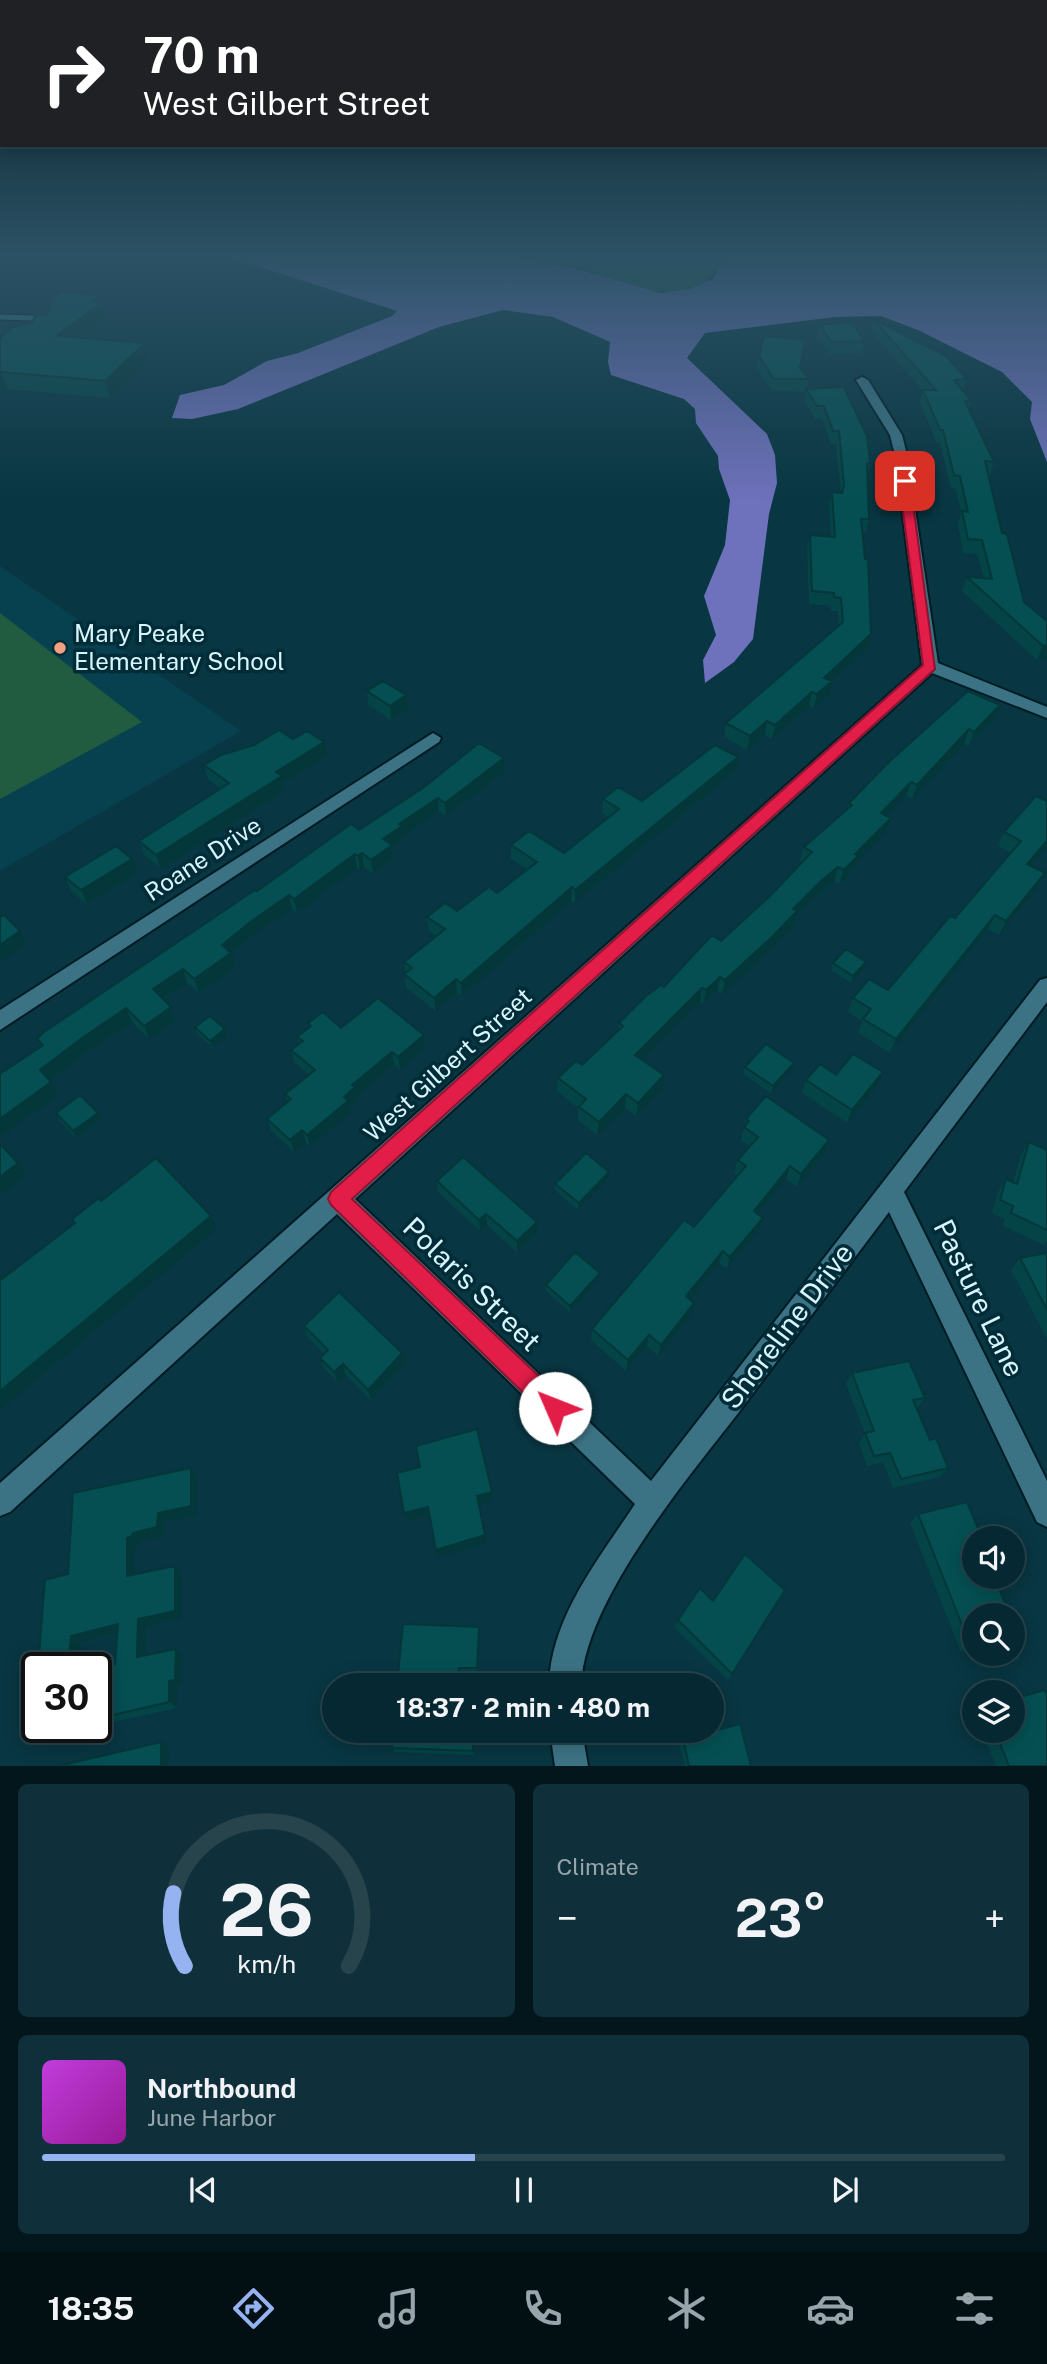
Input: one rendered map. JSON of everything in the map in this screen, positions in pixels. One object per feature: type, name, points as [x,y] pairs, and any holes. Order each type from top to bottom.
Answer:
[{"type":"street","points":[[862,380],[896,435],[901,455],[930,666],[1047,713]]},
{"type":"street","name":"West Gilbert Street","points":[[0,1502],[930,666]]},
{"type":"street","name":"Roane Drive","points":[[0,1021],[433,738]]},
{"type":"street","name":"Shoreline Drive","points":[[566,1673],[566,1662],[585,1609],[653,1502],[890,1188],[1047,986]]},
{"type":"street","name":"Pasture Lane","points":[[890,1188],[1047,1512]]},
{"type":"street","name":"Polaris Street","points":[[338,1199],[653,1502]]},
{"type":"street","points":[[568,1743],[572,1766]]},
{"type":"shaded area","name":"Mary Peake Elementary School","points":[[0,566],[241,731],[0,871]]},
{"type":"green space","points":[[0,613],[142,722],[0,799]]},
{"type":"water","points":[[340,336],[416,336],[238,409],[192,419],[172,418],[180,395],[224,385],[267,361],[298,353]]},
{"type":"water","points":[[597,336],[703,336],[687,358],[767,434],[775,455],[777,483],[769,514],[753,639],[734,662],[705,683],[703,660],[716,635],[704,596],[725,545],[730,500],[719,469],[718,456],[696,423],[695,409],[684,399],[611,375],[608,362],[610,342]]},
{"type":"water","points":[[931,336],[1047,336],[1047,462],[1030,419],[1032,402],[1002,372]]},
{"type":"building","points":[[62,336],[145,343],[105,381],[0,373],[0,338]]},
{"type":"building","points":[[764,336],[805,340],[800,368],[809,379],[774,379],[759,356]]},
{"type":"building","points":[[828,336],[862,336],[865,341],[831,342]]},
{"type":"building","points":[[888,336],[907,336],[946,356],[967,379],[954,380],[971,400],[965,401],[994,462],[985,461],[1002,533],[1007,534],[1024,602],[1047,621],[1047,645],[1043,646],[967,577],[992,579],[982,540],[968,539],[962,511],[968,512],[960,476],[954,475],[943,430],[940,430],[923,390],[936,390]]},
{"type":"building","points":[[844,387],[867,436],[870,463],[867,463],[869,519],[861,519],[865,559],[868,559],[871,634],[824,678],[832,681],[817,694],[812,692],[775,725],[767,721],[750,736],[726,723],[843,622],[841,598],[834,597],[834,593],[812,591],[810,535],[835,537],[832,492],[842,493],[844,485],[839,431],[833,431],[824,406],[817,406],[806,389]]},
{"type":"building","points":[[383,681],[406,695],[390,706],[367,691]]},
{"type":"building","points":[[968,691],[1000,705],[974,732],[969,729],[917,785],[911,782],[881,813],[891,818],[855,854],[858,856],[844,870],[838,867],[821,881],[793,909],[797,911],[771,938],[725,980],[720,977],[706,990],[702,988],[635,1055],[664,1075],[638,1103],[626,1094],[599,1122],[579,1107],[586,1099],[558,1078],[576,1061],[582,1065],[623,1026],[619,1023],[646,996],[661,985],[664,987],[712,935],[721,941],[771,895],[812,852],[804,847],[852,805],[849,803],[890,761]]},
{"type":"building","points":[[279,730],[293,739],[307,731],[324,742],[276,772],[282,776],[156,855],[139,841],[229,783],[204,765],[221,755],[254,745]]},
{"type":"building","points":[[479,743],[504,758],[445,803],[438,798],[399,824],[402,826],[383,839],[392,845],[371,860],[362,853],[358,856],[355,854],[294,899],[289,895],[249,923],[222,945],[231,953],[194,979],[183,969],[153,989],[171,1007],[144,1026],[126,1008],[82,1038],[40,1070],[51,1082],[0,1119],[0,1074],[43,1045],[37,1039],[44,1032],[257,891],[351,824],[359,830],[423,788]]},
{"type":"building","points":[[715,745],[738,757],[575,890],[572,887],[461,983],[456,979],[434,998],[404,974],[412,968],[404,962],[445,929],[427,917],[445,903],[457,911],[489,887],[497,893],[537,862],[511,845],[529,831],[564,853],[619,809],[603,799],[618,787],[642,801]]},
{"type":"building","points":[[1036,796],[1047,801],[1047,841],[1027,864],[1045,873],[1006,921],[995,915],[896,1039],[863,1019],[871,1009],[853,998],[869,979],[888,990],[950,916],[955,918],[1021,841],[1004,832]]},
{"type":"building","points":[[116,846],[132,859],[81,890],[65,877]]},
{"type":"building","points":[[4,915],[20,931],[0,945],[0,917]]},
{"type":"building","points":[[846,949],[866,962],[853,976],[833,963]]},
{"type":"building","points":[[378,998],[424,1035],[398,1057],[392,1052],[352,1085],[355,1087],[344,1097],[348,1101],[307,1135],[302,1130],[290,1140],[267,1119],[291,1099],[285,1094],[315,1070],[291,1050],[303,1041],[297,1037],[311,1026],[308,1023],[323,1012],[341,1028]]},
{"type":"building","points":[[210,1016],[225,1029],[210,1041],[195,1027]]},
{"type":"building","points":[[766,1044],[794,1063],[773,1086],[745,1067]]},
{"type":"building","points":[[853,1054],[883,1072],[852,1110],[806,1080],[820,1064],[836,1075]]},
{"type":"building","points":[[80,1095],[98,1113],[73,1131],[56,1113]]},
{"type":"building","points":[[766,1096],[829,1140],[801,1174],[790,1166],[754,1211],[763,1218],[730,1257],[723,1251],[686,1296],[694,1303],[661,1345],[649,1335],[628,1360],[592,1329],[684,1220],[694,1227],[746,1166],[738,1160],[758,1137],[744,1127],[749,1121],[746,1119]]},
{"type":"building","points":[[1029,1142],[1047,1150],[1047,1230],[1011,1213],[1013,1206],[1000,1200],[1006,1179],[1017,1184]]},
{"type":"building","points":[[0,1144],[18,1163],[0,1177]]},
{"type":"building","points":[[586,1153],[609,1172],[579,1203],[555,1184]]},
{"type":"building","points":[[463,1157],[537,1222],[517,1241],[486,1214],[479,1220],[437,1181]]},
{"type":"building","points":[[156,1158],[211,1216],[0,1391],[0,1276],[2,1279],[75,1223],[72,1219],[99,1198],[101,1201]]},
{"type":"building","points":[[575,1252],[600,1273],[570,1306],[546,1285]]},
{"type":"building","points":[[1047,1253],[1047,1310],[1020,1258]]},
{"type":"building","points":[[339,1292],[402,1353],[368,1390],[343,1364],[334,1372],[320,1358],[328,1350],[304,1326]]},
{"type":"building","points":[[909,1361],[925,1398],[913,1400],[930,1440],[936,1438],[948,1468],[901,1479],[890,1453],[874,1456],[865,1433],[874,1431],[852,1373]]},
{"type":"building","points":[[477,1429],[492,1492],[477,1496],[485,1535],[436,1550],[428,1507],[404,1513],[397,1473],[420,1467],[416,1446]]},
{"type":"building","points":[[191,1468],[191,1506],[158,1513],[157,1527],[133,1533],[127,1538],[127,1576],[175,1566],[175,1611],[138,1619],[137,1657],[176,1649],[175,1680],[169,1681],[169,1702],[112,1715],[112,1665],[115,1664],[118,1624],[71,1636],[70,1652],[39,1652],[45,1580],[68,1574],[73,1493]]},
{"type":"building","points":[[967,1502],[977,1526],[962,1526],[962,1589],[999,1589],[1005,1603],[962,1603],[962,1625],[918,1514]]},
{"type":"building","points":[[745,1554],[785,1590],[732,1674],[678,1620],[700,1588],[713,1601]]},
{"type":"building","points":[[403,1624],[479,1627],[477,1668],[459,1668],[459,1673],[398,1673]]},
{"type":"building","points":[[1045,1690],[1047,1695],[1047,1766],[1009,1766],[1000,1743],[1025,1743],[1025,1696]]},
{"type":"building","points":[[740,1724],[751,1766],[689,1766],[684,1743],[724,1743],[724,1728]]},
{"type":"building","points":[[161,1742],[161,1766],[59,1766]]},
{"type":"building","points":[[392,1743],[473,1743],[473,1751],[392,1748]]},
{"type":"place","name":"Mary Peake Elementary School","points":[[60,648]]},
{"type":"route","points":[[555,1408],[338,1199],[930,666],[905,481]]}]
